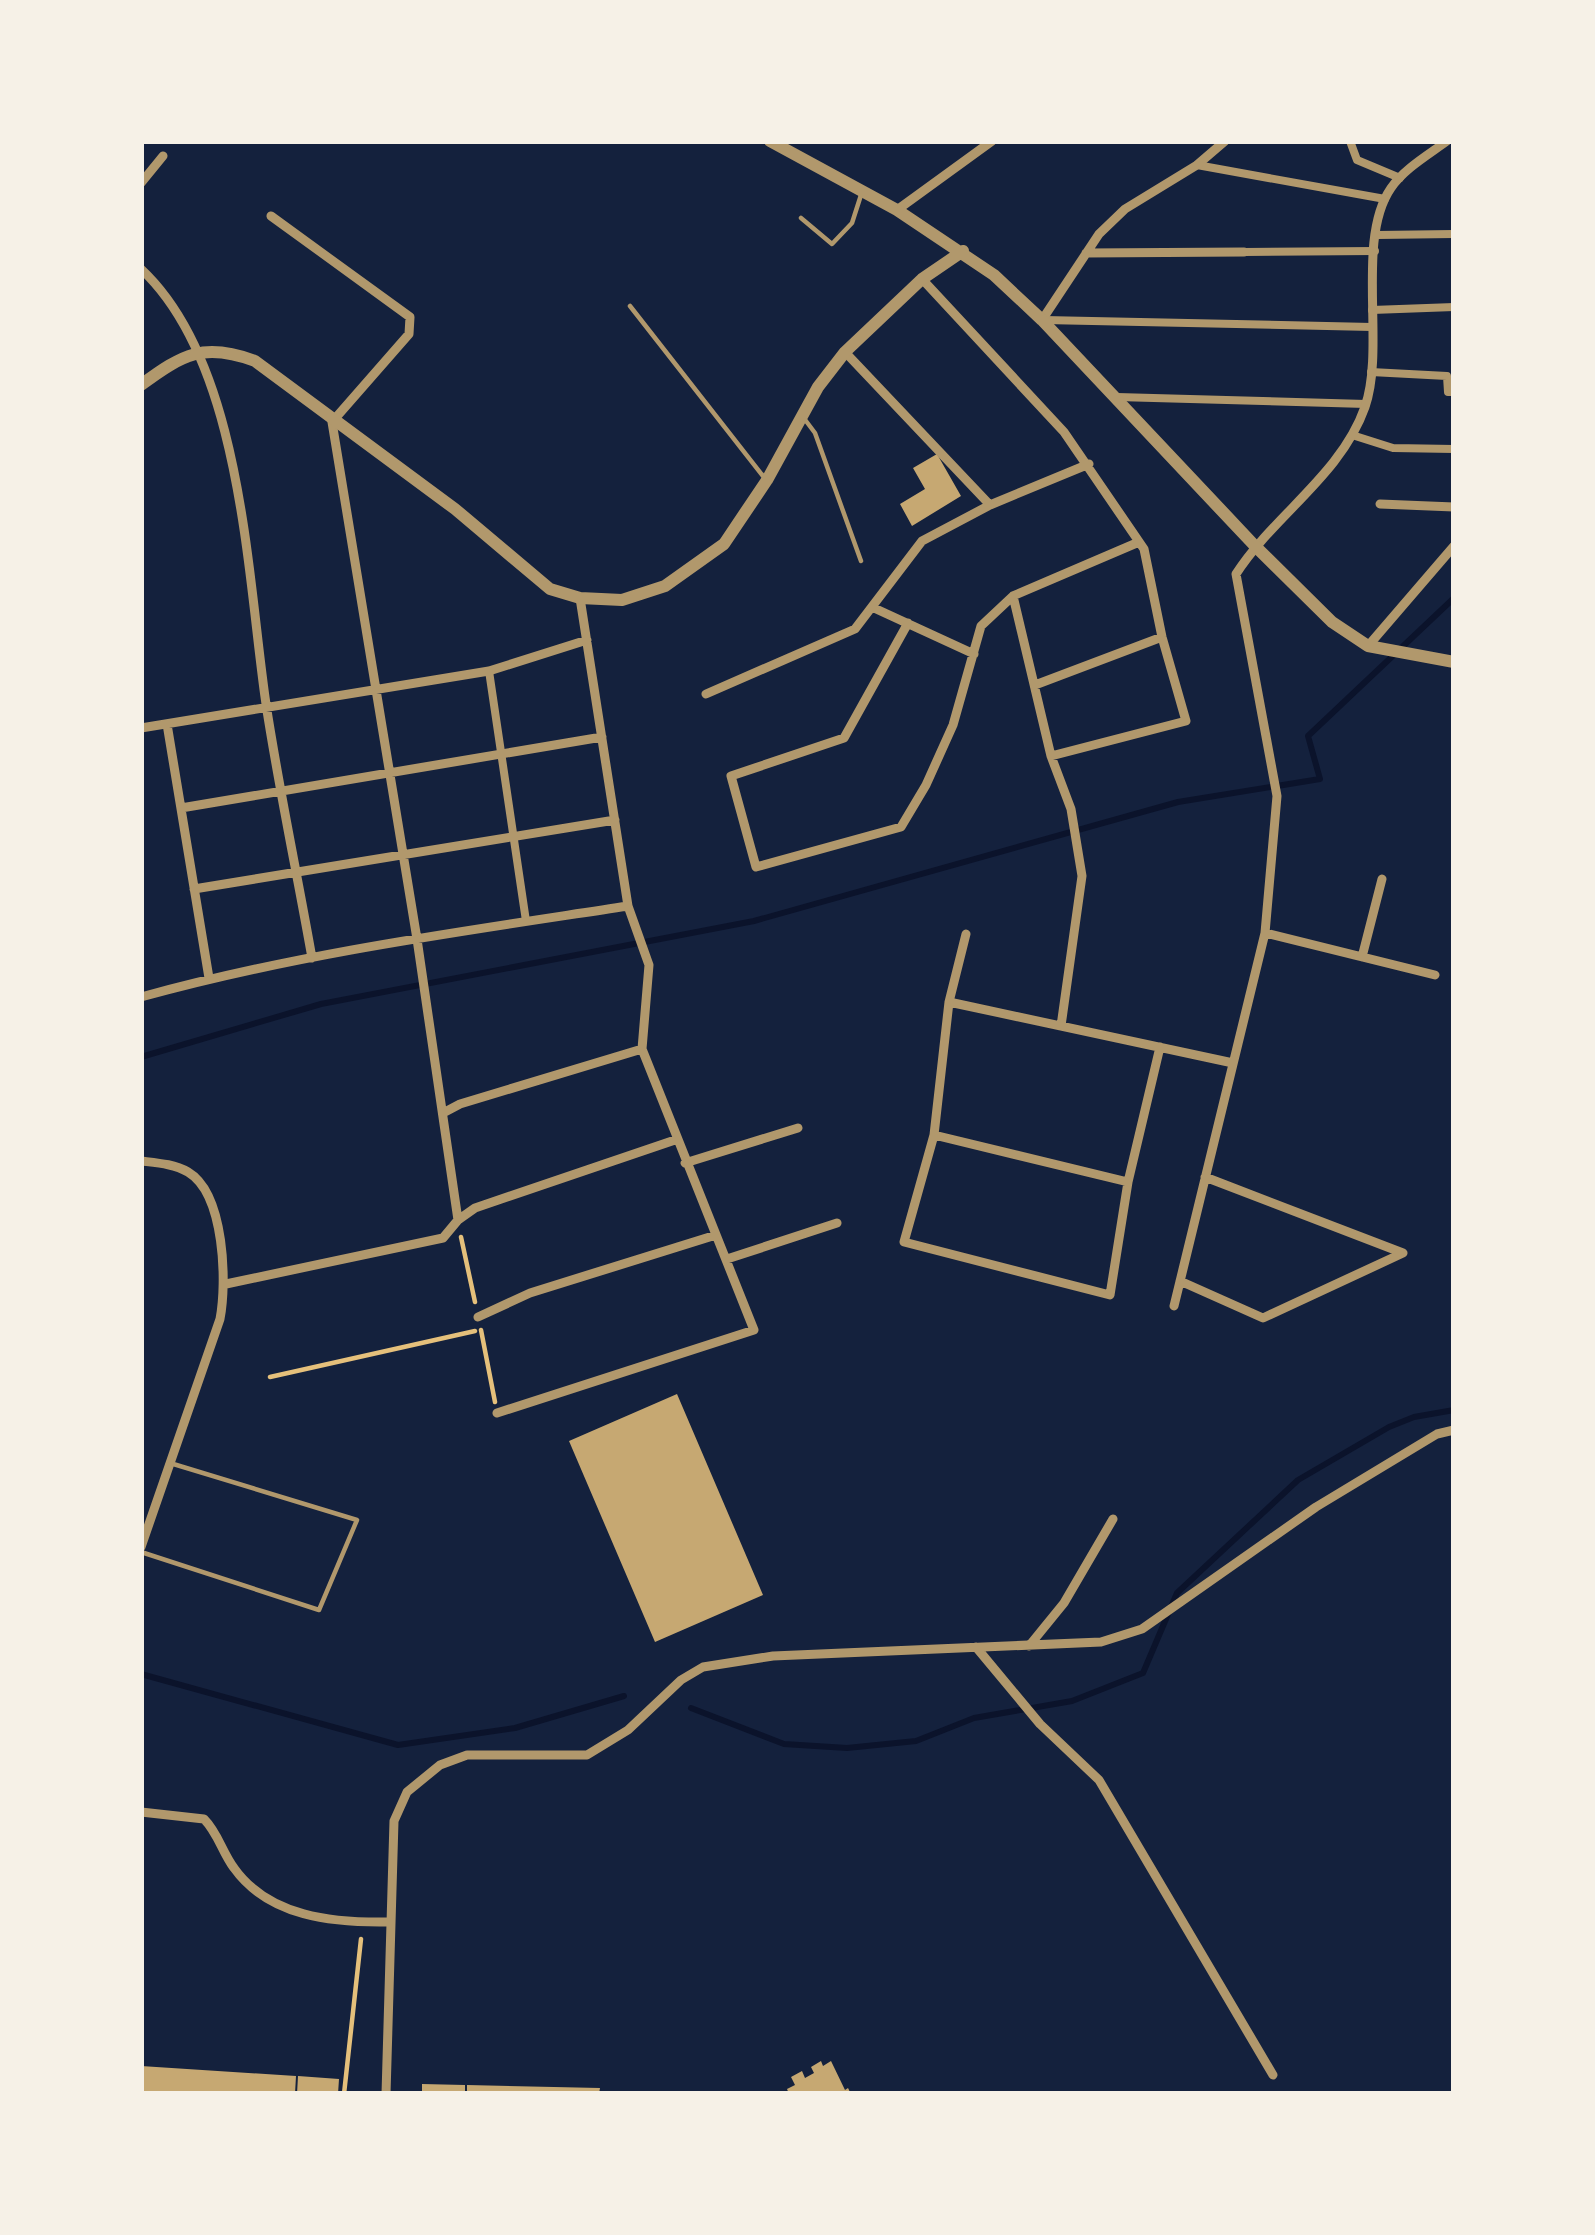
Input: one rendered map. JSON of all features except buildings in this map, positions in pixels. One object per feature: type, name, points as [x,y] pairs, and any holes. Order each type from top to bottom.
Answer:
[{"type":"street","points":[[770,141],[963,251],[1042,320],[1332,622],[1368,646],[1454,662]]},
{"type":"street","points":[[897,210],[992,141]]},
{"type":"street","points":[[1042,320],[1099,234],[1125,209],[1197,165],[1225,141]]},
{"type":"street","points":[[1350,141],[1357,160],[1400,178]]},
{"type":"street","points":[[1174,1306],[1265,933],[1277,796],[1236,574],[1254,545],[1329,469],[1352,435],[1367,404],[1376,251],[1385,199],[1400,178],[1447,141]]},
{"type":"street","points":[[141,183],[163,156]]},
{"type":"street","points":[[1197,165],[1385,199]]},
{"type":"street","points":[[271,216],[410,317],[409,334],[332,422]]},
{"type":"street","points":[[1378,235],[1454,234]]},
{"type":"street","points":[[141,385],[165,367],[199,352],[225,350],[255,361],[454,509],[550,589],[580,598],[622,600],[665,586],[724,544],[767,480],[818,387],[845,352],[922,280],[963,251]]},
{"type":"street","points":[[1086,253],[1376,251]]},
{"type":"street","points":[[141,269],[156,283],[199,352],[233,464],[267,708],[312,958]]},
{"type":"street","points":[[922,280],[1064,432],[1139,542],[1186,721],[1051,756]]},
{"type":"street","points":[[1372,310],[1454,307]]},
{"type":"street","points":[[1042,320],[1372,327]]},
{"type":"street","points":[[845,352],[990,506]]},
{"type":"street","points":[[1371,372],[1448,376],[1448,392],[1454,392]]},
{"type":"street","points":[[1115,397],[1367,404]]},
{"type":"street","points":[[332,422],[458,1220]]},
{"type":"street","points":[[1352,435],[1393,448],[1454,449]]},
{"type":"street","points":[[706,694],[855,629],[922,541],[1088,464]]},
{"type":"street","points":[[1380,504],[1454,507]]},
{"type":"street","points":[[908,623],[844,738],[731,776],[756,867],[901,827],[953,725],[981,626],[1013,596],[1139,542]]},
{"type":"street","points":[[1368,646],[1454,545]]},
{"type":"street","points":[[1013,596],[1051,756],[1071,809],[1082,876],[1061,1026]]},
{"type":"street","points":[[497,1413],[754,1330],[642,1049],[649,965],[628,906],[580,598]]},
{"type":"street","points":[[874,608],[974,654]]},
{"type":"street","points":[[1035,685],[1162,637]]},
{"type":"street","points":[[141,728],[489,671],[586,640]]},
{"type":"street","points":[[489,671],[526,921]]},
{"type":"street","points":[[167,724],[208,978]]},
{"type":"street","points":[[181,808],[602,737]]},
{"type":"street","points":[[194,889],[615,820]]},
{"type":"street","points":[[1362,957],[1382,879]]},
{"type":"street","points":[[141,997],[208,978],[312,958],[628,906]]},
{"type":"street","points":[[1265,933],[1435,975]]},
{"type":"street","points":[[966,934],[949,1002],[934,1135],[904,1242],[1110,1295],[1128,1182],[1160,1047]]},
{"type":"street","points":[[949,1002],[1233,1063]]},
{"type":"street","points":[[443,1113],[642,1049]]},
{"type":"street","points":[[685,1162],[798,1128]]},
{"type":"street","points":[[934,1135],[1128,1182]]},
{"type":"street","points":[[226,1284],[443,1238],[475,1208],[675,1139]]},
{"type":"street","points":[[141,1161],[169,1164],[193,1174],[206,1191],[226,1284],[220,1319],[141,1549]]},
{"type":"street","points":[[1180,1281],[1263,1318],[1403,1253],[1205,1177]]},
{"type":"street","points":[[727,1259],[837,1223]]},
{"type":"street","points":[[478,1316],[530,1293],[716,1235]]},
{"type":"street","points":[[386,2094],[396,1811],[417,1780],[440,1765],[467,1755],[587,1755],[604,1748],[681,1680],[704,1667],[772,1656],[1101,1642],[1142,1629],[1316,1508],[1437,1434],[1454,1430]]},
{"type":"street","points":[[1029,1646],[1064,1604],[1113,1519]]},
{"type":"street","points":[[976,1646],[1040,1724],[1099,1780],[1273,2074]]},
{"type":"street","points":[[141,1812],[204,1820],[243,1880],[285,1909],[389,1922]]},
{"type":"lane","points":[[801,218],[828,244],[834,244],[852,223],[863,190]]},
{"type":"lane","points":[[630,306],[767,480]]},
{"type":"lane","points":[[803,416],[815,434],[861,561]]},
{"type":"lane","points":[[141,1549],[319,1610],[357,1520],[170,1463]]},
{"type":"path","points":[[270,1377],[481,1330]]},
{"type":"path","points":[[344,2094],[363,1922]]},
{"type":"waterway","points":[[141,1057],[321,1004],[754,921],[1178,802],[1320,779],[1308,736],[1454,598]]},
{"type":"waterway","points":[[691,1708],[784,1744],[847,1748],[916,1741],[974,1718],[1072,1701],[1143,1673],[1177,1593],[1298,1480],[1389,1427],[1454,1410]]},
{"type":"waterway","points":[[141,1674],[398,1745],[515,1728],[624,1696]]}]
